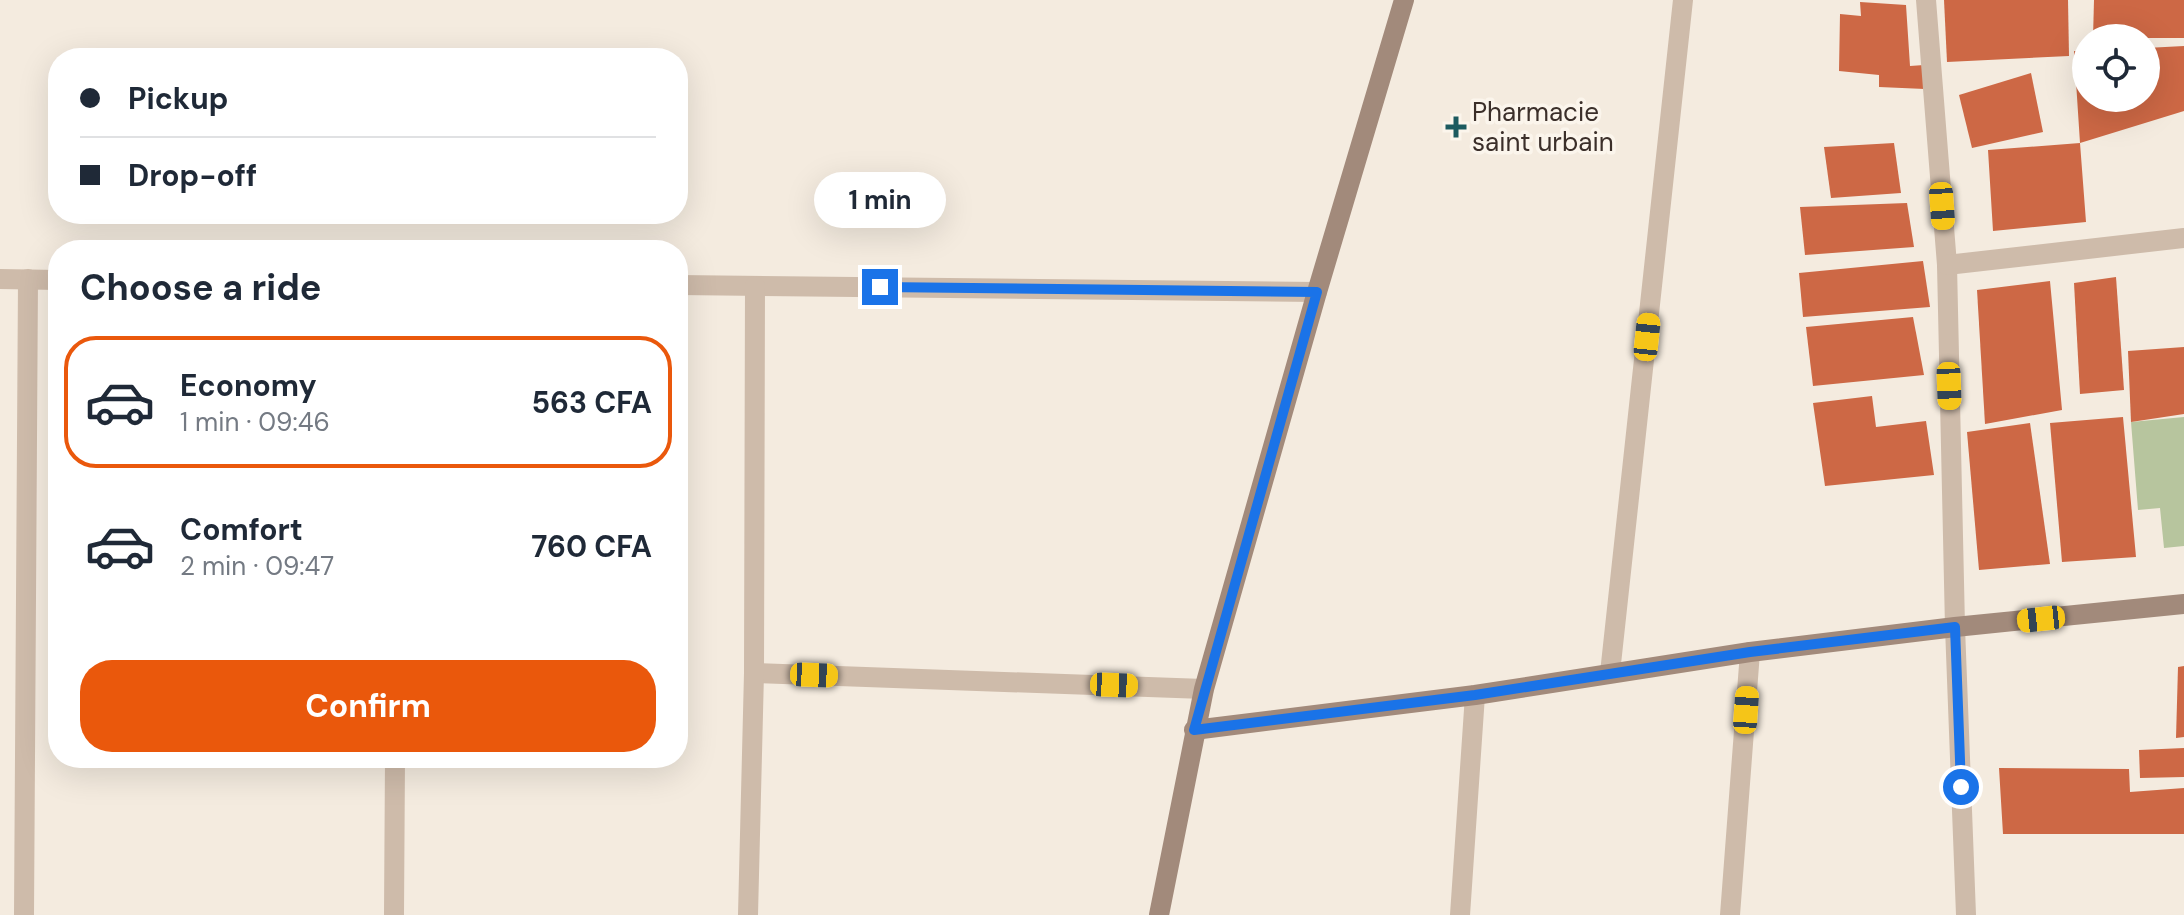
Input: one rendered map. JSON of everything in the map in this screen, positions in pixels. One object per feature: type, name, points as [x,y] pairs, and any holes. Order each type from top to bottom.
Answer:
[{"type":"street","points":[[1610,673],[1683,0]]},
{"type":"street","points":[[1926,0],[1947,265],[1955,627],[1966,915]]},
{"type":"street","points":[[1159,915],[1204,689],[1404,1]]},
{"type":"street","points":[[1947,265],[2184,238]]},
{"type":"street","points":[[0,279],[48,280]]},
{"type":"street","points":[[24,915],[28,279]]},
{"type":"street","points":[[688,285],[1317,292]]},
{"type":"street","points":[[748,915],[754,673],[755,286]]},
{"type":"street","points":[[1194,730],[1475,695],[1750,652],[2184,604]]},
{"type":"street","points":[[1730,915],[1750,652]]},
{"type":"street","points":[[754,673],[1204,689]]},
{"type":"street","points":[[1460,915],[1475,695]]},
{"type":"street","points":[[394,915],[395,768]]},
{"type":"green space","points":[[2184,417],[2184,546],[2164,548],[2160,508],[2138,510],[2131,422]]},
{"type":"building","points":[[1944,0],[2068,0],[2069,56],[1947,62]]},
{"type":"building","points":[[2094,0],[2184,0],[2184,38],[2160,38],[2160,24],[2093,24]]},
{"type":"building","points":[[1860,2],[1906,5],[1910,66],[1924,65],[1925,89],[1879,87],[1879,75],[1839,71],[1840,14],[1861,16]]},
{"type":"building","points":[[2184,46],[2184,111],[2080,143],[2078,112],[2160,112],[2160,47]]},
{"type":"building","points":[[2031,73],[2043,132],[1972,148],[1959,95]]},
{"type":"building","points":[[1894,143],[1901,193],[1831,198],[1824,147]]},
{"type":"building","points":[[2080,143],[2086,222],[1993,231],[1988,150]]},
{"type":"building","points":[[1907,203],[1914,247],[1805,255],[1800,207]]},
{"type":"building","points":[[1923,261],[1930,307],[1803,317],[1799,273]]},
{"type":"building","points":[[2116,277],[2124,390],[2080,394],[2074,283]]},
{"type":"building","points":[[2050,281],[2062,410],[1985,424],[1977,290]]},
{"type":"building","points":[[1913,317],[1924,375],[1813,386],[1806,327]]},
{"type":"building","points":[[2184,347],[2184,414],[2131,422],[2128,351]]},
{"type":"building","points":[[1872,396],[1876,427],[1926,421],[1934,475],[1825,486],[1813,403]]},
{"type":"building","points":[[2123,417],[2136,557],[2062,562],[2050,423]]},
{"type":"building","points":[[2030,423],[2050,564],[1979,570],[1967,432]]},
{"type":"building","points":[[2184,666],[2184,737],[2176,738],[2178,667]]},
{"type":"building","points":[[2184,748],[2184,777],[2140,778],[2139,750]]},
{"type":"building","points":[[1999,768],[2129,769],[2130,792],[2184,788],[2184,834],[2003,834]]},
{"type":"place","name":"Pharmacie saint urbain","points":[[1456,127]]},
{"type":"route","points":[[880,287],[1317,292],[1194,730],[1475,695],[1750,652],[1955,627],[1961,787]]}]
